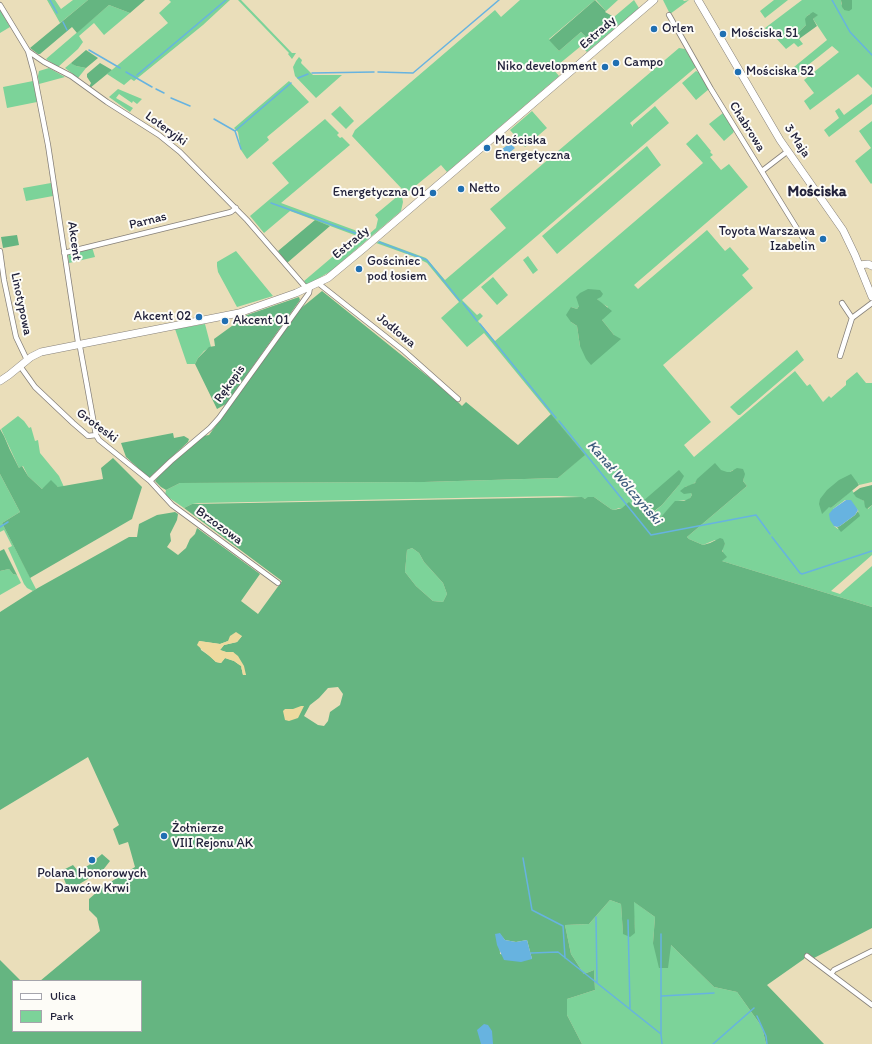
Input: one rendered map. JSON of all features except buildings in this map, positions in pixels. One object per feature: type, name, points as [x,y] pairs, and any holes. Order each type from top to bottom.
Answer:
[{"type":"main road","name":"Estrady","points":[[0,381],[27,360],[41,352],[239,312],[309,288],[318,283],[336,272],[363,250],[654,0]]},
{"type":"main road","name":"3 Maja","points":[[698,0],[788,151],[843,230],[872,297]]},
{"type":"main road","points":[[859,265],[868,264],[872,266]]},
{"type":"street","name":"Loteryjki","points":[[0,5],[28,51],[44,62],[71,76],[113,106],[159,135],[193,164],[236,208],[309,288]]},
{"type":"street","name":"Chabrowa","points":[[669,15],[711,89],[809,248]]},
{"type":"street","name":"Akcent","points":[[28,51],[34,73],[48,145],[79,344],[96,436]]},
{"type":"street","points":[[762,171],[788,151]]},
{"type":"street","name":"Parnas","points":[[64,253],[231,212],[236,208]]},
{"type":"street","name":"Linotypowa","points":[[0,251],[16,337],[27,360]]},
{"type":"street","name":"Jodłowa","points":[[318,283],[404,351],[458,399]]},
{"type":"street","name":"Rękopis","points":[[150,481],[210,428],[219,418],[309,293],[309,288]]},
{"type":"street","points":[[842,303],[852,318]]},
{"type":"street","points":[[840,356],[852,318],[872,303]]},
{"type":"street","name":"Groteski","points":[[20,366],[35,387],[72,423],[88,436],[96,436],[150,481]]},
{"type":"street","name":"Brzozowa","points":[[150,481],[172,505],[278,583]]},
{"type":"street","points":[[832,974],[834,970],[872,951]]},
{"type":"street","points":[[807,956],[872,1005]]},
{"type":"green space","points":[[47,0],[55,0],[61,9],[73,0],[88,0],[60,23]]},
{"type":"green space","points":[[88,0],[145,0],[130,13],[109,5],[77,33],[72,27],[40,54],[30,48]]},
{"type":"green space","points":[[169,0],[230,0],[203,25],[134,81],[131,79],[124,85],[107,74],[168,23],[159,13],[171,2]]},
{"type":"green space","points":[[238,0],[241,0],[292,53],[296,53],[292,59],[288,54],[289,53]]},
{"type":"green space","points":[[520,0],[595,0],[549,39],[559,51],[581,32],[588,39],[634,0],[639,8],[587,52],[581,46],[553,69],[559,76],[447,172],[441,165],[408,192],[402,189],[352,136],[355,130],[495,10],[501,17]]},
{"type":"green space","points":[[595,0],[606,11],[605,12],[614,17],[588,39],[581,32],[559,51],[549,40]]},
{"type":"green space","points":[[596,0],[618,0],[606,11]]},
{"type":"green space","points":[[663,0],[684,1],[689,0],[670,14]]},
{"type":"green space","points":[[774,0],[788,0],[765,18],[760,11]]},
{"type":"green space","points":[[802,0],[841,0],[844,10],[852,5],[852,0],[872,0],[872,88],[858,74],[810,110],[804,101],[814,93],[804,80],[839,52],[832,46],[798,73],[794,67],[827,40],[813,19],[817,15],[810,14],[807,16],[806,25],[796,35],[803,44],[798,47],[794,43],[786,49],[775,37],[772,38],[765,28]]},
{"type":"green space","points":[[841,0],[852,0],[852,9],[849,11],[844,10]]},
{"type":"green space","points":[[109,5],[130,13],[104,35],[94,23],[79,36],[83,42],[78,49],[58,67],[46,59]]},
{"type":"green space","points":[[0,10],[10,27],[0,33]]},
{"type":"green space","points":[[813,12],[818,15],[813,19],[817,26],[799,39],[796,35],[806,25],[805,19],[807,16]]},
{"type":"green space","points":[[679,48],[685,49],[696,67],[630,123],[633,127],[633,125],[655,106],[669,123],[462,300],[477,315],[480,313],[483,316],[478,321],[495,341],[703,163],[686,144],[697,134],[711,151],[710,152],[713,155],[710,157],[721,170],[729,164],[748,187],[634,285],[638,289],[707,230],[725,251],[730,247],[749,269],[742,275],[753,288],[663,365],[711,422],[684,445],[694,457],[795,371],[807,386],[810,384],[823,402],[829,396],[831,398],[846,385],[846,381],[857,372],[866,383],[872,383],[872,482],[859,485],[858,483],[830,507],[831,508],[852,490],[855,495],[864,501],[868,509],[872,505],[872,555],[831,591],[840,594],[872,566],[872,607],[722,561],[722,549],[725,544],[715,540],[703,545],[689,539],[687,537],[747,486],[743,481],[744,476],[733,470],[697,481],[692,485],[685,487],[686,493],[691,493],[692,495],[690,498],[688,500],[678,501],[657,519],[648,517],[662,505],[679,485],[635,508],[619,508],[614,510],[594,497],[585,499],[581,497],[558,496],[199,503],[192,504],[184,508],[165,495],[166,490],[180,483],[424,482],[558,478],[584,455],[484,333],[467,347],[441,318],[459,302],[427,263],[415,257],[376,243],[380,241],[426,258],[445,280],[506,228],[490,209]],"holes":[[[603,294],[596,298],[608,307],[602,320],[614,335],[580,346],[577,326],[571,322],[571,307],[577,309],[579,306]],[[845,500],[848,500],[858,510],[859,514],[838,529],[834,526],[833,509]]]},
{"type":"green space","points":[[86,50],[98,58],[86,68],[76,66],[71,63]]},
{"type":"green space","points":[[299,57],[302,60],[301,63],[313,75],[342,75],[316,98],[295,76],[293,67]]},
{"type":"green space","points":[[71,63],[76,66],[86,68],[78,78],[65,68]]},
{"type":"green space","points":[[100,63],[112,70],[90,88],[91,83],[87,77],[87,74]]},
{"type":"green space","points":[[49,68],[65,77],[39,84],[39,71]]},
{"type":"green space","points":[[696,71],[709,89],[696,100],[682,83]]},
{"type":"green space","points":[[33,81],[37,102],[7,108],[3,87]]},
{"type":"green space","points":[[289,81],[309,102],[267,137],[269,140],[247,159],[241,150],[238,132],[234,128]]},
{"type":"green space","points":[[118,89],[142,99],[137,104],[133,101],[132,103],[119,94],[116,98],[133,108],[130,112],[109,97]]},
{"type":"green space","points":[[872,94],[872,104],[829,137],[824,130],[839,118],[835,111],[839,108],[844,115]]},
{"type":"green space","points":[[340,106],[354,121],[346,129],[331,114]]},
{"type":"green space","points":[[532,111],[547,128],[525,147],[510,130]]},
{"type":"green space","points":[[723,113],[734,131],[724,141],[709,124]]},
{"type":"green space","points":[[325,119],[339,133],[337,135],[340,138],[342,137],[350,145],[281,203],[368,235],[376,228],[378,219],[375,215],[399,195],[402,197],[403,202],[401,211],[331,271],[307,285],[304,281],[357,236],[290,211],[264,233],[250,216],[289,183],[272,163]]},
{"type":"green space","points":[[872,121],[871,184],[855,161],[871,148],[859,131]]},
{"type":"green space","points":[[647,146],[661,165],[557,254],[542,236]]},
{"type":"green space","points":[[51,183],[53,196],[26,201],[23,188]]},
{"type":"green space","points":[[315,220],[330,226],[287,263],[278,251]]},
{"type":"green space","points":[[17,235],[19,245],[3,248],[1,237]]},
{"type":"green space","points":[[92,247],[95,257],[69,263],[68,254]]},
{"type":"green space","points":[[236,251],[273,296],[237,307],[218,272],[217,266],[217,262]]},
{"type":"green space","points":[[528,256],[538,270],[533,274],[523,260]]},
{"type":"green space","points":[[493,277],[508,295],[497,305],[481,287]]},
{"type":"green space","points":[[588,289],[600,290],[603,294],[597,299],[612,311],[602,320],[614,335],[621,339],[591,365],[586,359],[580,346],[577,326],[571,322],[566,315],[571,307],[577,309],[579,306],[576,297]]},
{"type":"green space","points":[[322,291],[451,395],[462,406],[466,402],[518,445],[551,414],[585,455],[558,478],[424,482],[180,483],[166,490],[161,487],[155,481],[160,474],[203,436],[209,435],[300,309]]},
{"type":"green space","points":[[299,297],[300,300],[226,404],[217,409],[195,364],[198,358],[209,347],[215,346],[214,339],[247,315]]},
{"type":"green space","points":[[205,324],[211,347],[204,351],[195,364],[187,364],[175,329]]},
{"type":"green space","points":[[797,350],[804,360],[740,415],[738,415],[730,407]]},
{"type":"green space","points":[[18,416],[29,428],[31,427],[35,441],[38,440],[40,453],[59,476],[64,487],[58,487],[55,485],[42,489],[28,476],[23,466],[19,468],[1,429]]},
{"type":"green space","points":[[0,429],[19,468],[22,466],[28,476],[42,489],[51,480],[58,487],[103,479],[101,468],[113,458],[142,487],[132,519],[30,578],[2,523],[20,512],[0,474]]},
{"type":"green space","points":[[173,433],[174,438],[184,436],[189,439],[188,442],[149,478],[126,457],[121,443]]},
{"type":"green space","points":[[715,463],[721,470],[727,472],[737,468],[743,469],[745,474],[743,481],[747,486],[687,537],[689,539],[703,545],[720,538],[723,539],[725,544],[722,551],[727,557],[722,561],[872,607],[872,928],[814,958],[807,953],[804,959],[767,985],[824,1044],[766,1044],[762,1027],[737,992],[714,987],[671,945],[668,968],[659,968],[653,943],[655,917],[634,902],[635,933],[630,937],[623,934],[621,904],[610,900],[589,924],[565,925],[571,954],[584,974],[594,970],[595,990],[567,999],[567,1015],[582,1044],[0,1044],[0,960],[20,980],[12,980],[12,1032],[142,1032],[142,980],[41,980],[100,931],[97,918],[89,910],[89,899],[104,886],[135,867],[128,842],[119,845],[113,829],[119,825],[88,757],[0,810],[0,612],[36,589],[129,537],[137,537],[139,524],[157,515],[175,512],[178,514],[177,520],[170,534],[171,541],[167,547],[178,555],[186,548],[197,528],[260,574],[241,601],[258,614],[282,581],[184,508],[192,504],[582,497],[585,499],[588,497],[594,497],[614,510],[622,508],[629,502],[635,508],[679,470],[684,476],[679,485],[662,505],[648,516],[653,519],[657,519],[661,517],[675,501],[684,501],[690,498],[692,495],[691,493],[684,494],[680,491],[695,483],[697,479]],"holes":[[[412,548],[419,553],[424,562],[443,583],[447,594],[443,602],[433,601],[416,586],[405,572],[407,550]],[[242,636],[237,642],[224,645],[220,650],[233,652],[241,666],[234,661],[225,658],[221,663],[216,662],[201,650],[199,641],[220,644]],[[241,666],[246,675],[243,675]],[[338,687],[343,694],[340,705],[330,712],[328,721],[324,726],[318,725],[304,716],[310,705],[328,688]],[[499,933],[505,940],[516,942],[527,940],[532,959],[500,954]]]},
{"type":"green space","points":[[0,474],[20,512],[2,523],[36,589],[33,591],[27,588],[24,584],[8,548],[12,546],[4,530],[0,532]]},
{"type":"green space","points":[[851,474],[859,485],[822,514],[819,504],[820,499],[827,490],[839,480]]},
{"type":"green space","points":[[872,485],[872,505],[867,509],[864,501],[856,497],[853,493],[860,488]]},
{"type":"green space","points":[[858,511],[860,516],[841,532],[837,527],[855,515]]},
{"type":"green space","points":[[412,548],[419,553],[424,562],[443,583],[447,594],[443,602],[433,601],[416,586],[405,572],[407,550]]},
{"type":"green space","points":[[4,549],[17,575],[13,574],[9,569],[0,571],[0,551]]},
{"type":"green space","points":[[9,569],[13,574],[17,575],[21,583],[0,595],[0,571]]},
{"type":"green space","points":[[102,854],[110,861],[103,870],[69,892],[61,871],[73,865],[78,871],[89,865]]},
{"type":"green space","points":[[610,900],[621,904],[623,933],[635,933],[633,901],[655,917],[653,943],[670,944],[714,987],[737,992],[762,1027],[766,1044],[582,1044],[567,1015],[567,999],[595,990],[594,970],[584,974],[571,954],[565,925],[589,924]]},
{"type":"sand","points":[[236,632],[242,636],[237,642],[224,645],[220,650],[233,652],[238,656],[244,666],[246,675],[243,675],[241,666],[234,661],[225,658],[221,663],[216,662],[197,645],[199,641],[220,644],[228,641],[230,636]]},
{"type":"sand","points":[[304,706],[298,718],[289,721],[285,720],[283,711],[285,709],[293,709]]},
{"type":"water","points":[[510,143],[515,148],[502,159],[497,153]]},
{"type":"water","points":[[846,500],[851,500],[858,510],[855,515],[840,526],[834,526],[830,520],[829,514],[833,509]]},
{"type":"water","points":[[500,933],[505,940],[516,942],[527,940],[532,959],[521,962],[504,960],[497,945],[495,934]]},
{"type":"water","points":[[484,1024],[488,1025],[492,1031],[493,1044],[481,1044],[477,1030]]},
{"type":"waterway","name":"Kanał Wólczyński","points":[[50,0],[57,13]]},
{"type":"waterway","points":[[137,75],[226,0]]},
{"type":"waterway","points":[[378,72],[413,73],[499,0]]},
{"type":"waterway","points":[[832,0],[850,32],[872,55]]},
{"type":"waterway","name":"Kanał Wólczyński","points":[[63,22],[67,30]]},
{"type":"waterway","name":"Kanał Wólczyński","points":[[89,50],[120,68]]},
{"type":"waterway","name":"Kanał Wólczyński","points":[[126,72],[152,87]]},
{"type":"waterway","points":[[312,73],[374,72]]},
{"type":"waterway","points":[[298,78],[308,74]]},
{"type":"waterway","points":[[235,131],[291,83]]},
{"type":"waterway","name":"Kanał Wólczyński","points":[[156,89],[164,93]]},
{"type":"waterway","name":"Kanał Wólczyński","points":[[171,98],[190,106]]},
{"type":"waterway","name":"Kanał Wólczyński","points":[[214,119],[235,131],[241,149]]},
{"type":"waterway","name":"Kanał Wólczyński","points":[[271,203],[369,238]]},
{"type":"waterway","name":"Kanał Wólczyński","points":[[379,242],[427,260],[460,301]]},
{"type":"waterway","name":"Kanał Wólczyński","points":[[463,303],[477,321]]},
{"type":"waterway","name":"Kanał Wólczyński","points":[[480,324],[556,418]]},
{"type":"waterway","name":"Kanał Wólczyński","points":[[559,421],[651,535],[756,515],[770,534]]},
{"type":"waterway","points":[[0,527],[8,522]]},
{"type":"waterway","name":"Kanał Wólczyński","points":[[772,537],[802,574],[872,551]]},
{"type":"waterway","points":[[523,858],[532,910],[563,926],[565,958]]},
{"type":"waterway","points":[[596,917],[597,983]]},
{"type":"waterway","points":[[628,920],[630,1008]]},
{"type":"waterway","points":[[661,934],[661,1034]]},
{"type":"waterway","points":[[531,953],[558,952],[661,1034],[662,1044]]},
{"type":"waterway","points":[[662,996],[714,993]]},
{"type":"waterway","points":[[713,1044],[754,1008]]},
{"type":"waterway","points":[[757,1016],[766,1036],[767,1044]]},
{"type":"place","name":"Orlen","points":[[654,29]]},
{"type":"place","name":"Mościska 51","points":[[723,34]]},
{"type":"place","name":"Campo","points":[[616,63]]},
{"type":"place","name":"Niko development","points":[[605,67]]},
{"type":"place","name":"Mościska 52","points":[[738,72]]},
{"type":"place","name":"Mościska Energetyczna","points":[[487,148]]},
{"type":"place","name":"Netto","points":[[461,189]]},
{"type":"place","name":"Energetyczna 01","points":[[433,193]]},
{"type":"place","name":"Toyota Warszawa Izabelin","points":[[823,239]]},
{"type":"place","name":"Gościniec pod łosiem","points":[[359,269]]},
{"type":"place","name":"Akcent 02","points":[[199,317]]},
{"type":"place","name":"Akcent 01","points":[[225,321]]},
{"type":"place","name":"Żołnierze VIII Rejonu AK","points":[[164,836]]},
{"type":"place","name":"Polana Honorowych Dawców Krwi","points":[[92,860]]},
{"type":"district","name":"Mościska","points":[[817,192]]}]
